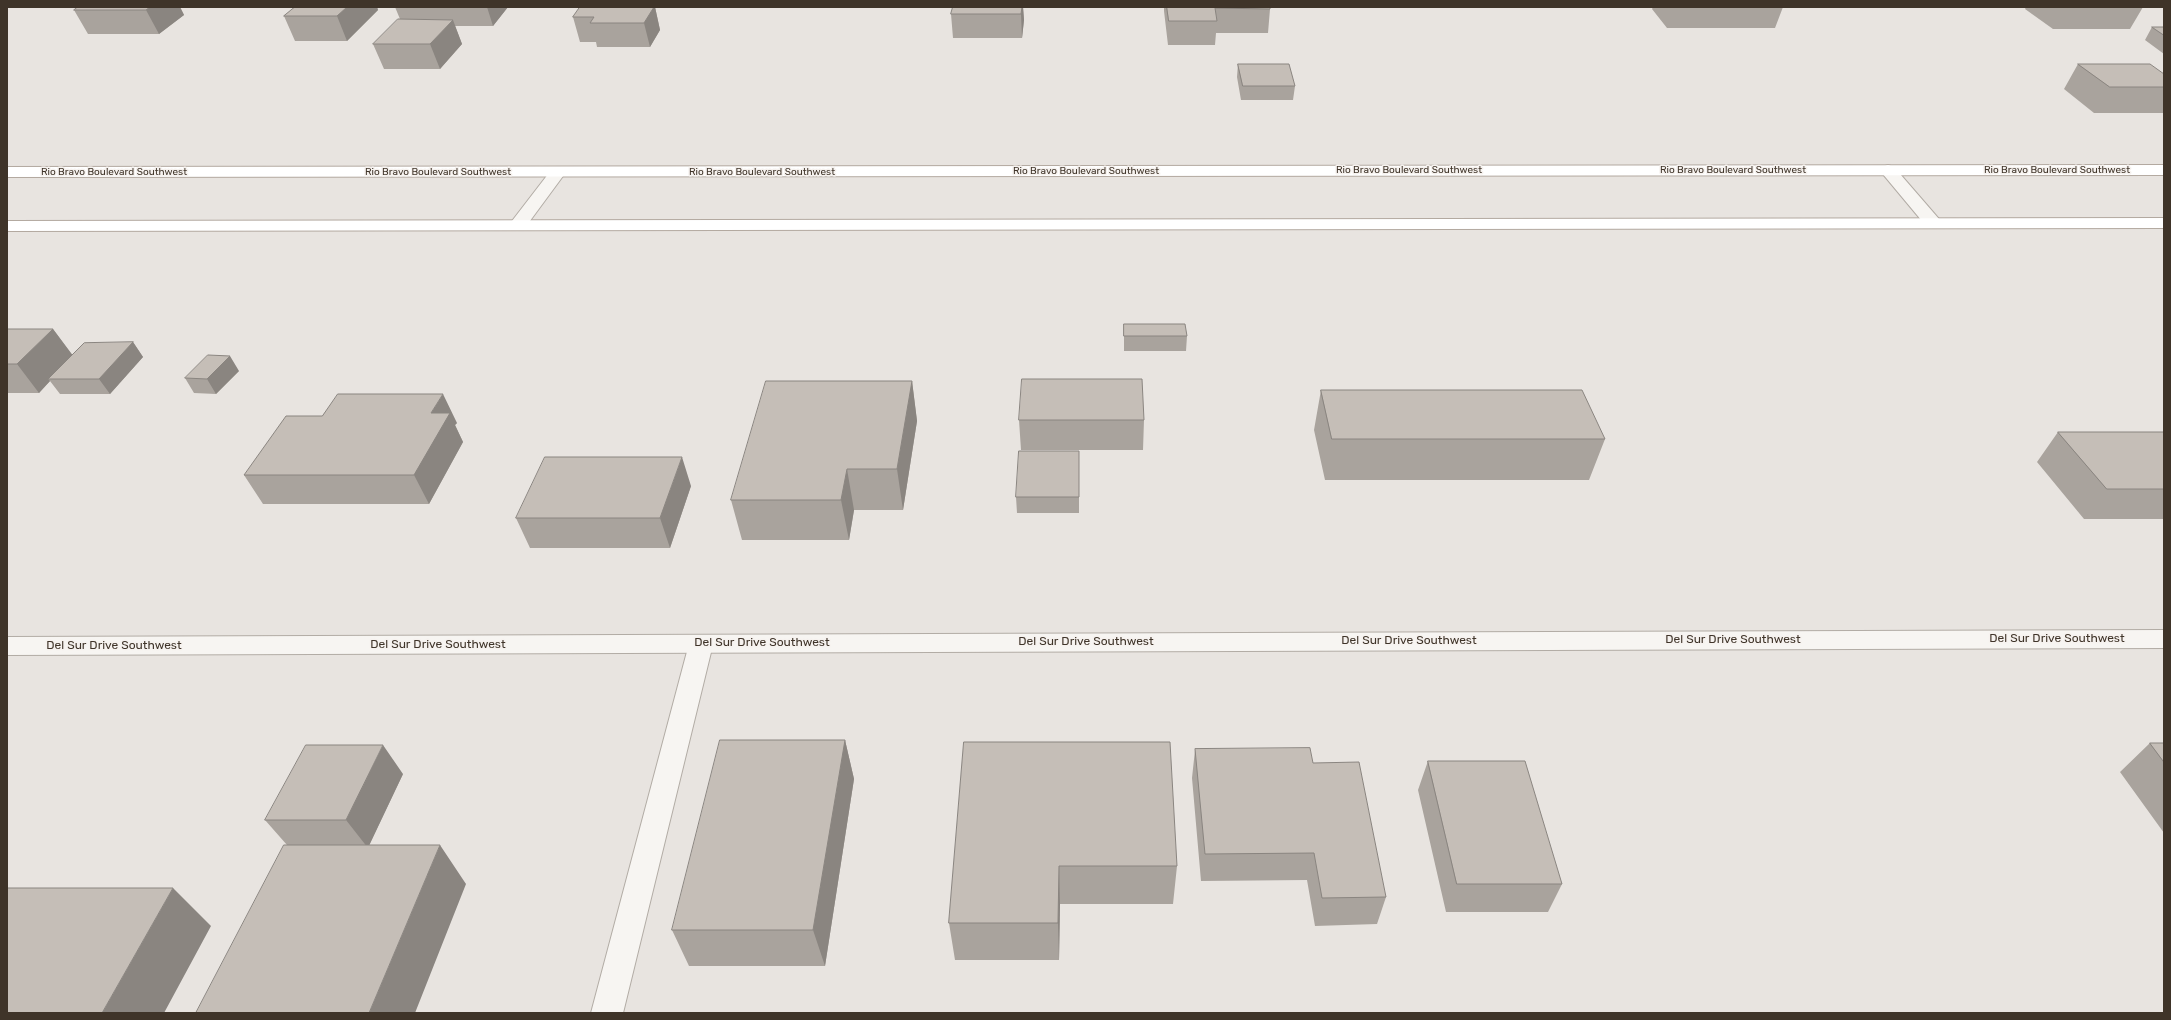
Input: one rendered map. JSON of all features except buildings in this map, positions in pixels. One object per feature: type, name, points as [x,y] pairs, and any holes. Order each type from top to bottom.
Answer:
[{"type":"main road","name":"Rio Bravo Boulevard Southwest","points":[[7,172],[2164,170]]},
{"type":"main road","points":[[7,226],[2164,223]]},
{"type":"street","points":[[1888,170],[1933,223]]},
{"type":"street","points":[[518,225],[558,172]]},
{"type":"street","name":"Del Sur Drive Southwest","points":[[7,646],[2164,639]]},
{"type":"street","points":[[606,1013],[701,644]]}]
